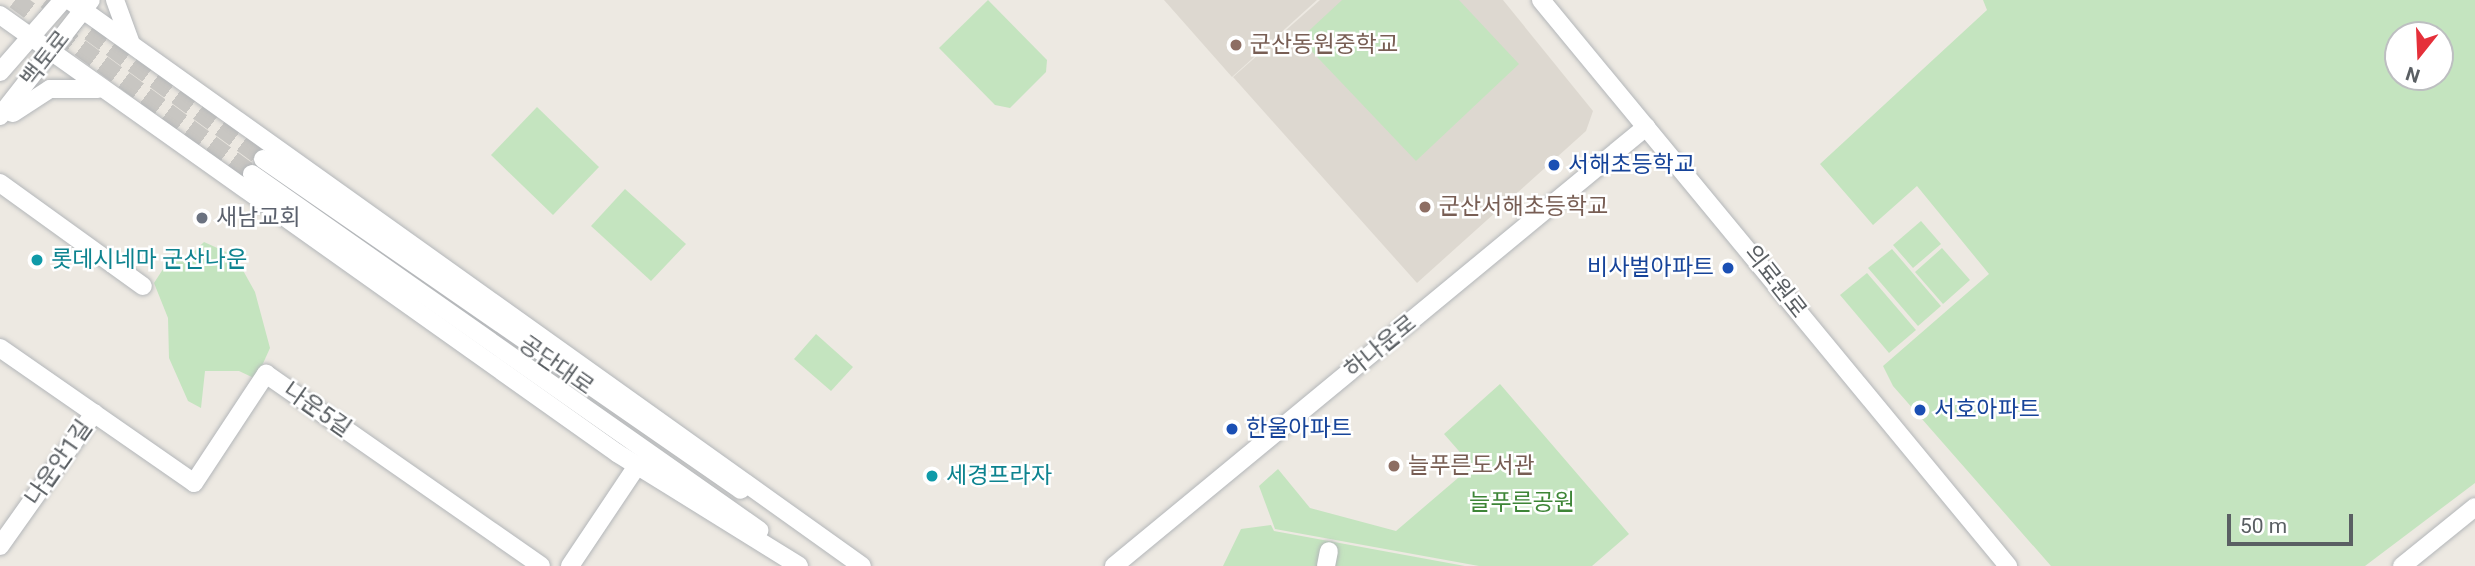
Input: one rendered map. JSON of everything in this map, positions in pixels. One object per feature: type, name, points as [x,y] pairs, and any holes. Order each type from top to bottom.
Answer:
[{"type":"street","name":"백토로","points":[[0,72],[63,0]]},
{"type":"street","points":[[115,0],[122,31],[145,55]]},
{"type":"street","name":"의료원로","points":[[1541,0],[2008,566]]},
{"type":"street","name":"백토로","points":[[0,117],[52,52],[81,4]]},
{"type":"street","points":[[81,4],[145,55],[862,566]]},
{"type":"street","points":[[0,15],[637,466],[799,566]]},
{"type":"street","points":[[0,126],[50,89],[78,85],[111,94]]},
{"type":"street","name":"하나운로","points":[[1114,566],[1646,127]]},
{"type":"street","name":"공단대로","points":[[263,159],[602,398],[855,566]]},
{"type":"street","name":"공단대로","points":[[252,174],[810,566]]},
{"type":"street","points":[[0,183],[143,286]]},
{"type":"street","points":[[0,348],[94,413]]},
{"type":"street","name":"나운5길","points":[[94,413],[194,483],[266,374],[541,566]]},
{"type":"street","name":"나운안1길","points":[[0,546],[94,413]]},
{"type":"street","points":[[570,566],[637,466]]},
{"type":"street","points":[[2402,566],[2475,507]]},
{"type":"shaded area","name":"군산동원중학교","points":[[1164,0],[1317,0],[1232,77]]},
{"type":"shaded area","name":"군산서해초등학교","points":[[1320,0],[1503,0],[1593,111],[1586,131],[1417,283],[1233,77]]},
{"type":"green space","points":[[988,0],[1047,60],[1046,72],[1010,108],[995,105],[939,48]]},
{"type":"green space","points":[[1342,0],[1459,0],[1519,64],[1416,161],[1300,39]]},
{"type":"green space","points":[[1983,0],[2475,0],[2475,483],[2365,566],[2051,566],[1893,386],[1883,366],[1989,274],[1917,186],[1873,225],[1820,164],[1987,10]]},
{"type":"green space","points":[[537,107],[599,167],[553,215],[491,155]]},
{"type":"green space","points":[[625,189],[686,244],[651,281],[591,226]]},
{"type":"green space","points":[[1921,221],[1941,244],[1913,268],[1893,245]]},
{"type":"green space","points":[[204,242],[235,256],[255,292],[270,348],[256,379],[239,371],[205,371],[201,408],[188,401],[169,358],[168,318],[154,283],[176,249],[184,261]]},
{"type":"green space","points":[[1942,248],[1970,280],[1943,304],[1915,272]]},
{"type":"green space","points":[[1892,249],[1941,306],[1918,326],[1868,268]]},
{"type":"green space","points":[[1867,273],[1916,330],[1889,353],[1840,295]]},
{"type":"green space","points":[[816,334],[853,367],[831,391],[794,359]]},
{"type":"green space","name":"늘푸른공원","points":[[1500,384],[1629,534],[1592,566],[1479,566],[1275,529],[1259,486],[1278,469],[1310,508],[1396,531],[1472,466],[1444,434]]},
{"type":"green space","points":[[1271,525],[1274,531],[1465,566],[1223,566],[1241,529]]},
{"type":"tunnel","points":[[15,0],[252,174]]},
{"type":"tunnel","points":[[46,0],[263,159]]},
{"type":"place","name":"군산동원중학교","points":[[1236,45]]},
{"type":"place","name":"서해초등학교","points":[[1554,165]]},
{"type":"place","name":"군산서해초등학교","points":[[1425,207]]},
{"type":"place","name":"새남교회","points":[[202,218]]},
{"type":"place","name":"롯데시네마 군산나운","points":[[37,260]]},
{"type":"place","name":"비사벌아파트","points":[[1728,268]]},
{"type":"place","name":"서호아파트","points":[[1920,410]]},
{"type":"place","name":"한울아파트","points":[[1232,429]]},
{"type":"place","name":"늘푸른도서관","points":[[1394,466]]},
{"type":"place","name":"세경프라자","points":[[932,476]]}]
